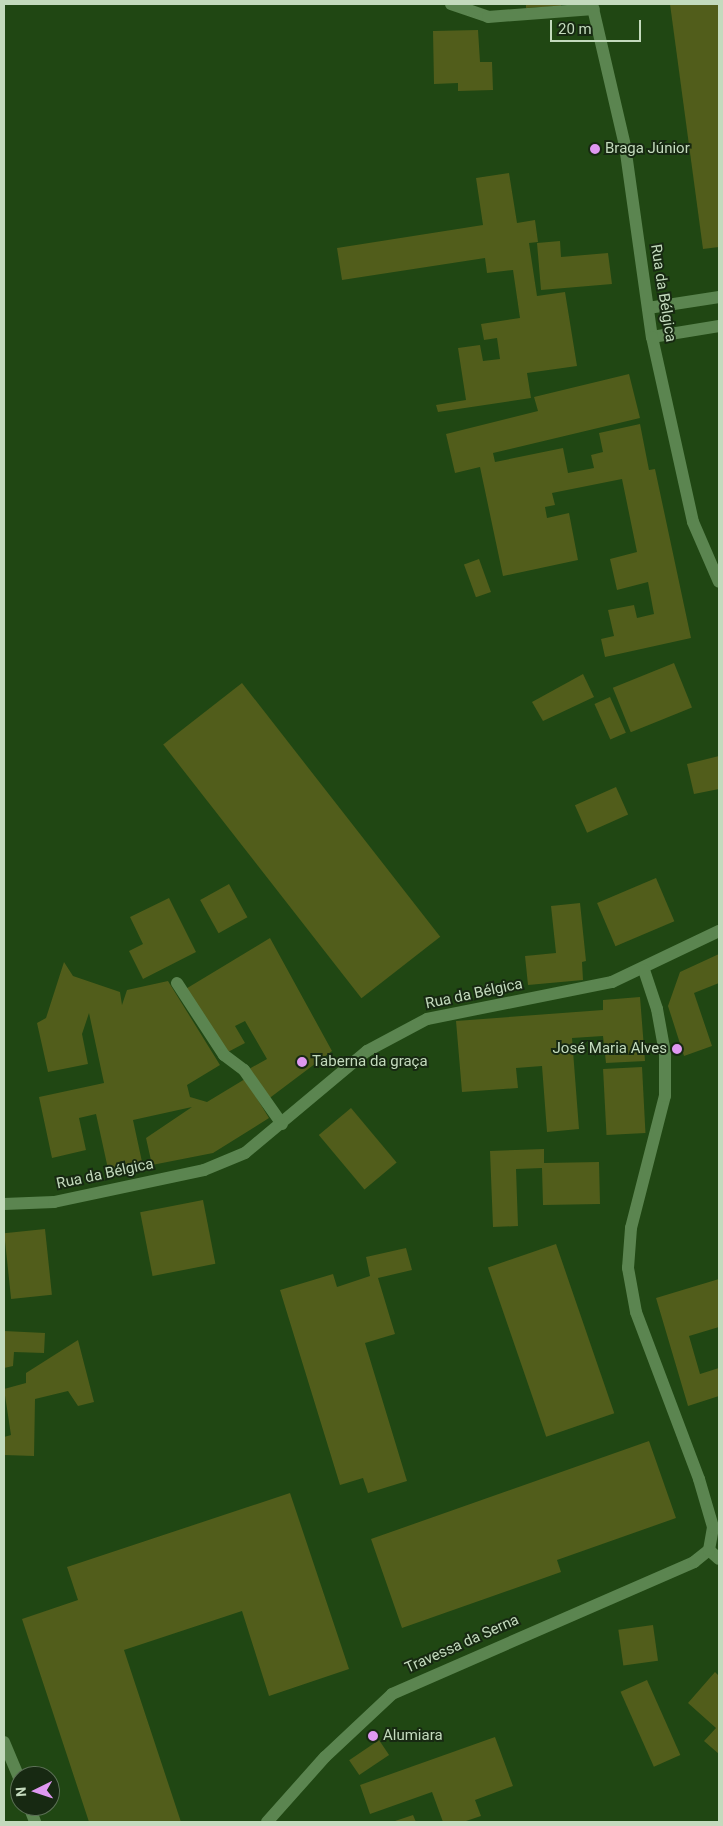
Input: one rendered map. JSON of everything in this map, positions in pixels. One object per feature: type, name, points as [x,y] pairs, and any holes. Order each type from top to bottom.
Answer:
[{"type":"main road","points":[[451,4],[488,17],[593,6]]},
{"type":"main road","name":"Rua da Bélgica","points":[[593,6],[625,146],[652,337],[693,522],[719,582]]},
{"type":"main road","points":[[648,308],[719,298]]},
{"type":"main road","points":[[652,337],[719,326]]},
{"type":"main road","name":"Rua da Bélgica","points":[[4,1204],[54,1202],[204,1170],[245,1153],[367,1051],[427,1019],[580,990],[644,970],[719,931]]},
{"type":"main road","points":[[644,970],[657,1009],[665,1053],[665,1096],[631,1228],[628,1268],[636,1312],[699,1480],[713,1527],[714,1554]]},
{"type":"main road","points":[[177,983],[224,1056],[244,1070],[282,1124]]},
{"type":"main road","name":"Travessa da Serna","points":[[271,1820],[325,1757],[392,1694],[714,1554]]},
{"type":"main road","points":[[4,1742],[14,1766]]},
{"type":"building","points":[[526,4],[561,4],[561,6],[526,8]]},
{"type":"building","points":[[670,4],[719,4],[719,247],[703,249]]},
{"type":"building","points":[[478,30],[480,62],[492,62],[493,90],[458,91],[458,83],[434,84],[433,31]]},
{"type":"building","points":[[509,173],[517,223],[535,220],[538,242],[529,243],[537,296],[565,292],[577,366],[527,373],[531,398],[438,412],[436,405],[466,400],[458,348],[480,345],[483,361],[500,359],[497,338],[484,340],[481,324],[520,318],[513,270],[487,273],[485,258],[342,280],[337,248],[483,225],[476,178]]},
{"type":"building","points":[[560,241],[561,257],[608,253],[612,284],[541,290],[537,243]]},
{"type":"building","points":[[629,374],[640,418],[493,453],[495,462],[563,448],[568,473],[594,468],[591,455],[603,452],[599,433],[640,424],[649,470],[655,469],[691,638],[605,657],[601,639],[614,636],[608,610],[634,605],[637,618],[654,614],[648,582],[617,590],[610,559],[637,552],[622,479],[552,493],[555,505],[545,507],[547,518],[569,513],[578,560],[503,576],[480,467],[455,473],[446,434],[538,411],[534,397]]},
{"type":"building","points":[[479,559],[491,592],[476,597],[464,564]]},
{"type":"building","points":[[674,663],[692,708],[631,732],[613,688]]},
{"type":"building","points":[[583,674],[594,697],[543,721],[532,702]]},
{"type":"building","points":[[242,683],[440,937],[361,998],[163,745]]},
{"type":"building","points":[[610,697],[626,733],[610,740],[594,704]]},
{"type":"building","points":[[719,756],[719,789],[694,794],[687,764]]},
{"type":"building","points":[[616,787],[628,814],[587,833],[575,805]]},
{"type":"building","points":[[656,878],[674,921],[615,946],[597,903]]},
{"type":"building","points":[[229,884],[247,917],[219,933],[200,900]]},
{"type":"building","points":[[169,898],[196,952],[143,979],[129,951],[143,944],[130,917]]},
{"type":"building","points":[[580,903],[586,961],[582,962],[583,980],[528,985],[525,956],[556,953],[551,906]]},
{"type":"building","points":[[270,938],[332,1051],[267,1100],[249,1069],[267,1059],[245,1021],[235,1026],[245,1043],[226,1053],[184,990]]},
{"type":"building","points":[[719,954],[719,983],[694,993],[712,1046],[684,1056],[668,1006],[680,972]]},
{"type":"building","points":[[64,962],[73,976],[120,992],[122,1005],[127,990],[168,981],[220,1065],[187,1085],[190,1097],[207,1102],[245,1079],[269,1118],[213,1153],[152,1165],[146,1138],[192,1107],[133,1120],[144,1171],[110,1178],[96,1114],[79,1118],[86,1150],[52,1158],[39,1097],[104,1083],[89,1013],[82,1034],[88,1064],[48,1072],[37,1023],[46,1018]]},
{"type":"building","points":[[640,997],[645,1061],[606,1063],[603,1036],[572,1038],[579,1129],[547,1132],[542,1066],[516,1068],[518,1088],[462,1092],[456,1021],[603,1010],[603,1000]]},
{"type":"building","points":[[642,1067],[645,1133],[607,1135],[603,1069]]},
{"type":"building","points":[[351,1108],[397,1162],[364,1189],[319,1135]]},
{"type":"building","points":[[544,1149],[544,1163],[599,1162],[600,1204],[543,1205],[542,1168],[516,1169],[518,1226],[493,1227],[490,1151]]},
{"type":"building","points":[[203,1200],[215,1264],[153,1276],[140,1212]]},
{"type":"building","points":[[45,1229],[52,1295],[11,1299],[4,1233]]},
{"type":"building","points":[[556,1244],[614,1413],[546,1437],[488,1267]]},
{"type":"building","points":[[406,1248],[412,1270],[378,1278],[395,1334],[365,1343],[407,1481],[368,1493],[363,1478],[340,1485],[280,1290],[333,1274],[337,1287],[370,1276],[366,1257]]},
{"type":"building","points":[[719,1279],[719,1327],[689,1336],[700,1374],[719,1368],[719,1396],[688,1406],[656,1298]]},
{"type":"building","points":[[4,1331],[45,1333],[44,1353],[14,1352],[13,1366],[4,1368]]},
{"type":"building","points":[[78,1340],[94,1402],[78,1406],[68,1391],[35,1399],[34,1456],[4,1455],[4,1437],[11,1435],[4,1389],[26,1383],[26,1373]]},
{"type":"building","points":[[649,1441],[676,1518],[557,1560],[561,1572],[402,1628],[371,1539]]},
{"type":"building","points":[[290,1493],[349,1669],[269,1696],[242,1611],[124,1650],[181,1822],[89,1822],[22,1619],[78,1600],[67,1567]]},
{"type":"building","points":[[653,1625],[658,1661],[623,1666],[618,1630]]},
{"type":"building","points":[[715,1672],[719,1676],[719,1754],[704,1741],[716,1728],[688,1703]]},
{"type":"building","points":[[647,1680],[680,1755],[654,1767],[621,1692]]},
{"type":"building","points":[[495,1737],[513,1786],[475,1800],[481,1816],[463,1822],[443,1822],[432,1792],[370,1814],[360,1785]]},
{"type":"building","points":[[379,1740],[389,1755],[359,1775],[349,1760]]},
{"type":"building","points":[[413,1815],[416,1822],[392,1822]]},
{"type":"place","name":"Braga Júnior","points":[[595,149]]},
{"type":"place","name":"José Maria Alves","points":[[677,1049]]},
{"type":"place","name":"Taberna da graça","points":[[302,1062]]},
{"type":"place","name":"Alumiara","points":[[373,1736]]}]
